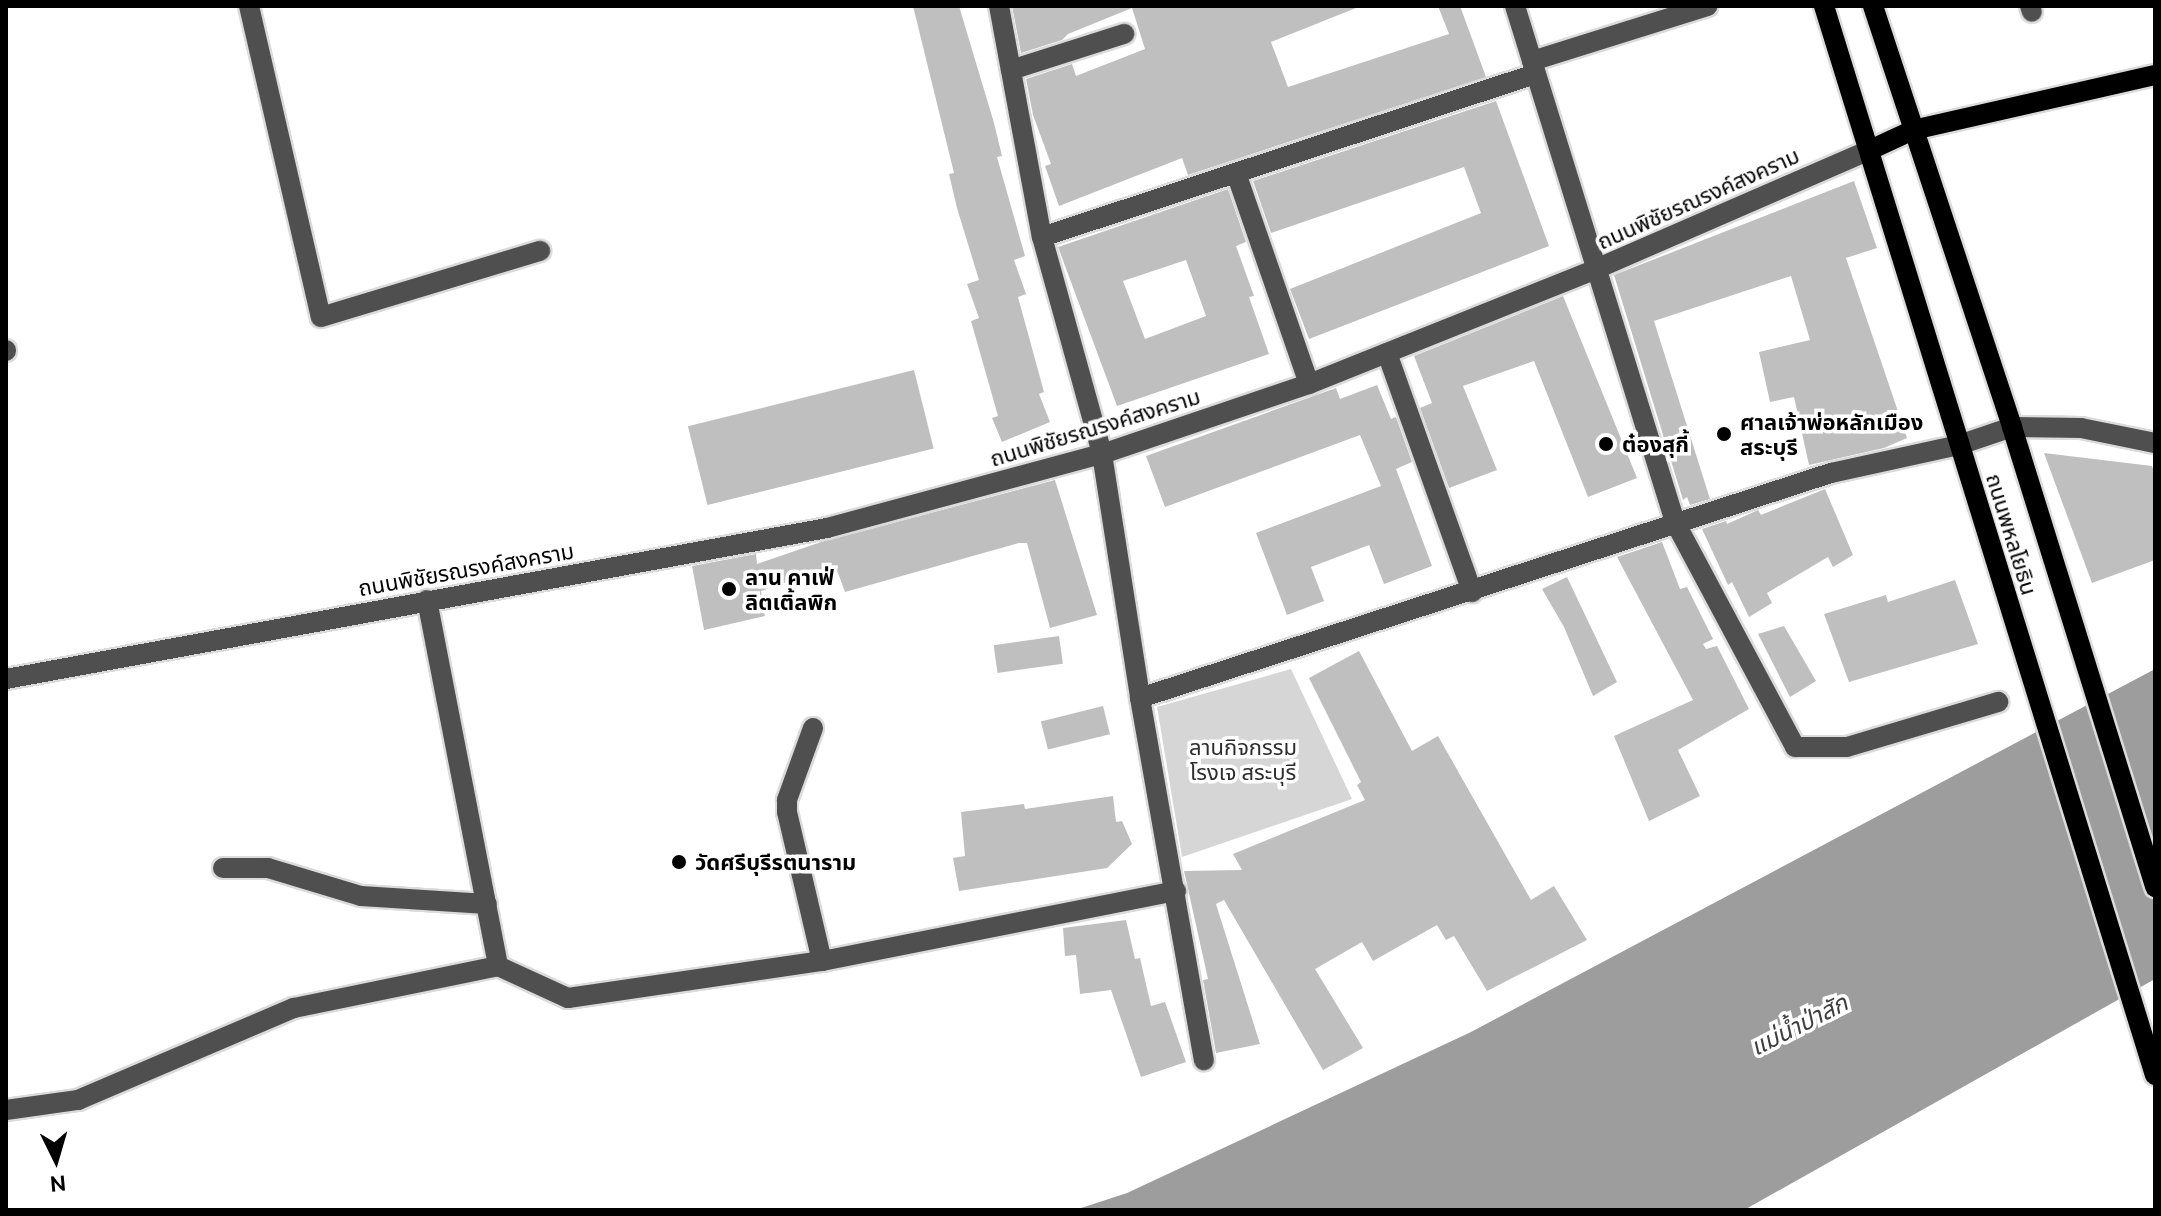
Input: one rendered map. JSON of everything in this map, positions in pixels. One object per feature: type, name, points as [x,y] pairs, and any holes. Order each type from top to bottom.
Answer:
[{"type":"main road","name":"ถนนพหลโยธิน","points":[[1824,6],[2152,1067]]},
{"type":"main road","name":"ถนนพหลโยธิน","points":[[1873,6],[2012,427],[2155,887]]},
{"type":"main road","name":"ถนนพิชัยรณรงค์สงคราม","points":[[1870,150],[1913,130],[2155,75]]},
{"type":"street","points":[[249,6],[321,317],[540,251]]},
{"type":"street","points":[[999,6],[1042,237],[1102,454],[1140,698],[1204,1060]]},
{"type":"street","points":[[1515,6],[1675,522],[1795,747],[1847,747],[1998,702]]},
{"type":"street","points":[[1042,237],[1236,173],[1708,6]]},
{"type":"street","points":[[1011,70],[1124,34]]},
{"type":"street","name":"ถนนพิชัยรณรงค์สงคราม","points":[[6,679],[827,528],[1102,454],[1309,384],[1596,269],[1870,150]]},
{"type":"street","points":[[1236,173],[1309,384]]},
{"type":"street","points":[[1387,353],[1472,592]]},
{"type":"street","points":[[1140,698],[1831,473],[1959,445],[2012,427],[2081,428],[2155,443]]},
{"type":"street","points":[[427,600],[498,966]]},
{"type":"street","points":[[813,728],[787,800],[787,812],[822,961]]},
{"type":"street","points":[[223,868],[268,868],[361,896],[487,904]]},
{"type":"street","points":[[6,1110],[78,1100],[294,1008],[498,966],[568,998],[822,961],[1176,891]]},
{"type":"green space","name":"ลานกิจกรรม โรงเจ สระบุรี","points":[[1291,669],[1352,799],[1182,857],[1157,707]]},
{"type":"water","name":"แม่น้ำป่าสัก","points":[[2155,669],[2155,979],[1744,1210],[1075,1210],[1127,1193],[1471,1032]]},
{"type":"building","points":[[913,6],[959,6],[994,123],[1002,156],[997,157],[1025,256],[1014,260],[1026,294],[1018,297],[1044,392],[1039,394],[1050,422],[1002,442],[992,418],[998,416],[971,321],[979,318],[967,284],[979,280],[957,208],[949,174],[954,173]]},
{"type":"building","points":[[1012,6],[1361,6],[1271,42],[1288,87],[1449,34],[1438,6],[1460,6],[1486,77],[1188,175],[1182,158],[1059,206],[1045,166],[1051,164],[1033,115],[1026,79],[1072,64],[1076,76],[1145,49],[1132,8],[1068,34],[1062,40],[1021,53]]},
{"type":"building","points":[[1496,101],[1549,246],[1309,339],[1290,289],[1481,213],[1464,167],[1271,233],[1253,181]]},
{"type":"building","points":[[1854,181],[1877,248],[1846,258],[1907,438],[1884,448],[1809,465],[1794,397],[1770,402],[1759,352],[1810,340],[1791,276],[1654,321],[1710,499],[1690,505],[1687,497],[1683,500],[1614,275]]},
{"type":"building","points":[[1228,189],[1246,242],[1236,246],[1254,296],[1249,297],[1269,354],[1117,406],[1058,247]],"holes":[[[1186,260],[1206,316],[1145,339],[1123,281]]]},
{"type":"building","points":[[1563,296],[1637,478],[1588,497],[1534,361],[1463,386],[1497,470],[1449,488],[1420,408],[1432,403],[1414,356]]},
{"type":"building","points":[[914,370],[934,449],[708,505],[688,426]]},
{"type":"building","points":[[1377,385],[1391,419],[1396,417],[1412,462],[1396,469],[1432,566],[1384,584],[1369,545],[1311,567],[1324,601],[1287,615],[1256,533],[1381,486],[1360,435],[1165,507],[1146,456],[1336,388],[1340,399]]},
{"type":"building","points":[[2044,453],[2152,466],[2155,476],[2155,560],[2092,583]]},
{"type":"building","points":[[1055,480],[1097,615],[1050,628],[1027,543],[1019,543],[845,592],[835,565],[761,591],[765,616],[704,630],[692,566],[756,554],[757,564],[821,542]]},
{"type":"building","points":[[1825,489],[1853,555],[1833,567],[1828,557],[1767,593],[1772,603],[1749,617],[1732,582],[1728,585],[1702,529],[1726,521],[1727,524],[1758,510],[1761,515]]},
{"type":"building","points":[[1662,542],[1680,589],[1687,587],[1713,639],[1703,644],[1706,649],[1717,646],[1749,709],[1678,750],[1700,796],[1649,821],[1614,736],[1693,700],[1617,557]]},
{"type":"building","points":[[1567,577],[1617,682],[1593,696],[1564,627],[1542,589]]},
{"type":"building","points":[[1955,580],[1978,644],[1849,682],[1824,614],[1886,595],[1888,602]]},
{"type":"building","points":[[1784,626],[1816,681],[1790,697],[1758,634]]},
{"type":"building","points":[[1059,636],[1063,664],[998,673],[994,645]]},
{"type":"building","points":[[1359,651],[1412,751],[1438,736],[1531,900],[1554,886],[1587,940],[1487,991],[1454,936],[1446,940],[1437,925],[1373,961],[1362,942],[1315,969],[1363,1048],[1323,1070],[1224,900],[1216,904],[1260,1044],[1216,1053],[1203,980],[1208,979],[1184,871],[1242,870],[1233,854],[1365,800],[1357,785],[1361,782],[1309,678]]},
{"type":"building","points":[[1103,706],[1110,734],[1048,750],[1041,721]]},
{"type":"building","points":[[1113,796],[1116,822],[1122,821],[1132,844],[1107,868],[959,891],[953,858],[965,856],[961,812],[1024,804],[1025,809]]},
{"type":"building","points":[[1126,920],[1135,959],[1140,958],[1151,1006],[1165,1002],[1186,1062],[1141,1077],[1111,990],[1080,994],[1076,955],[1065,956],[1063,928]]},
{"type":"place","name":"ศาลเจ้าพ่อหลักเมือง สระบุรี","points":[[1724,434]]},
{"type":"place","name":"ต๋องสุกี้","points":[[1606,444]]},
{"type":"place","name":"ลาน คาเฟ่ ลิตเติ้ลพิก","points":[[729,589]]},
{"type":"place","name":"วัดศรีบุรีรตนาราม","points":[[679,862]]}]
